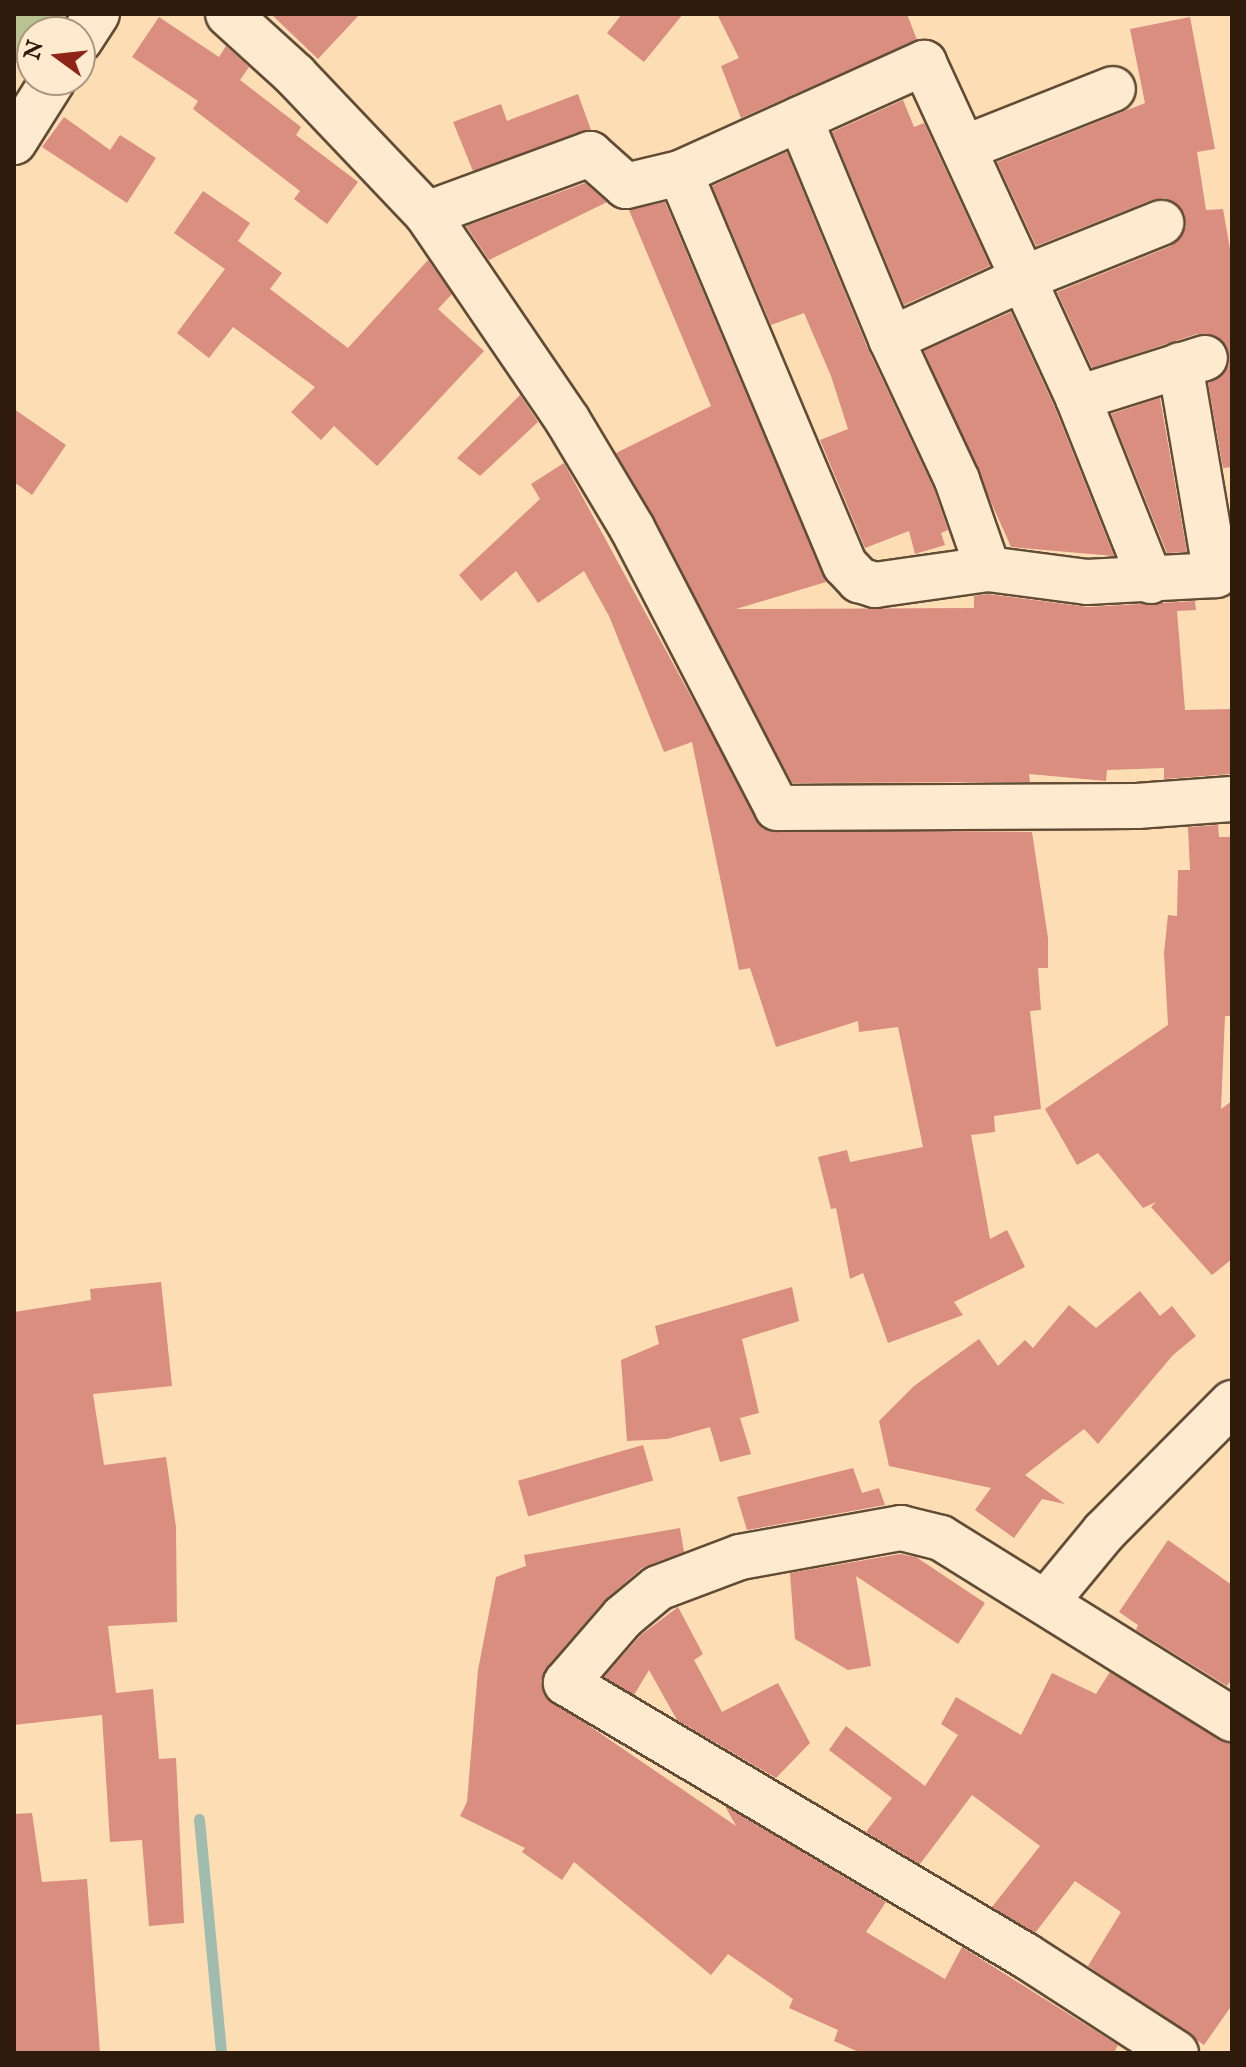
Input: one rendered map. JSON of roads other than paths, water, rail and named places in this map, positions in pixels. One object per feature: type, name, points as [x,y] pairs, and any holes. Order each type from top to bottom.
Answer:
[{"type":"street","points":[[228,14],[295,75],[427,214],[568,421],[632,528],[777,808],[1137,806],[1232,799]]},
{"type":"street","points":[[427,214],[590,154],[626,186],[680,173],[924,63],[1078,398],[1151,581]]},
{"type":"street","points":[[964,148],[1113,89]]},
{"type":"street","points":[[14,142],[43,96]]},
{"type":"street","points":[[800,119],[891,339],[957,480],[988,569]]},
{"type":"street","points":[[680,173],[845,565],[859,580],[875,585],[988,569],[1087,582],[1151,581],[1216,575],[1193,361],[1078,398]]},
{"type":"street","points":[[891,339],[1024,278],[1161,223]]},
{"type":"street","points":[[1046,1602],[1104,1532],[1232,1403]]},
{"type":"street","points":[[1176,2053],[1026,1956],[566,1683],[623,1617],[658,1588],[740,1557],[901,1528],[941,1538],[1232,1719]]},
{"type":"waterway","points":[[199,1819],[221,2053]]}]
